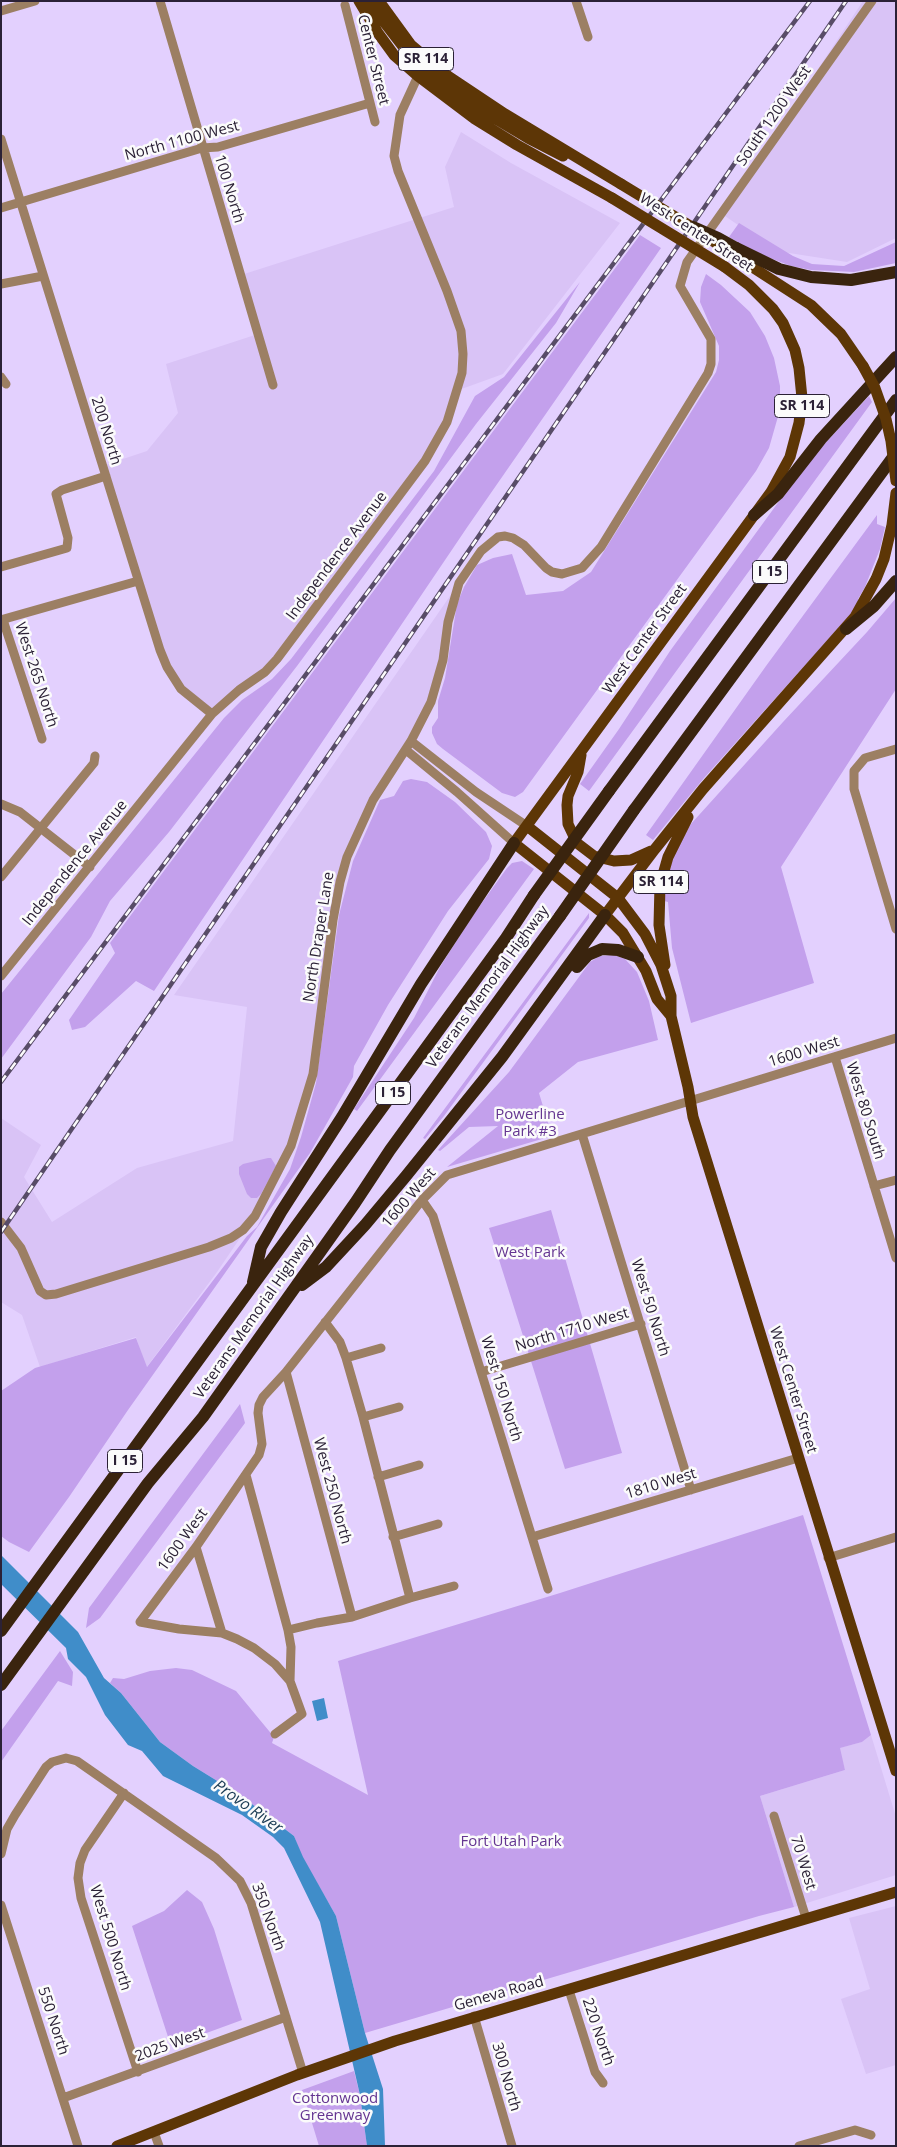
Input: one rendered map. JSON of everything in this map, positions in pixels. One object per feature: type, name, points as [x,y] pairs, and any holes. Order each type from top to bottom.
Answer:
[{"type":"highway","points":[[693,227],[718,238],[734,251],[779,269],[811,277],[851,280],[896,272]]},
{"type":"highway","points":[[754,515],[778,494],[821,439],[896,358]]},
{"type":"highway","name":"Veterans Memorial Highway","points":[[1,1631],[506,938],[534,895],[896,400]]},
{"type":"highway","name":"Veterans Memorial Highway","points":[[1,1685],[148,1483],[203,1417],[390,1150],[560,916],[634,810],[896,453]]},
{"type":"highway","points":[[846,629],[874,606],[896,581]]},
{"type":"highway","points":[[250,1290],[261,1247],[281,1212],[342,1117],[420,984],[514,843]]},
{"type":"highway","points":[[292,1292],[326,1267],[365,1225],[473,1095],[605,915]]},
{"type":"highway","points":[[559,980],[569,974],[588,955],[602,949],[618,950],[638,957]]},
{"type":"main road","name":"West Center Street","points":[[359,1],[394,55],[418,76],[475,119],[517,145],[612,198],[724,267],[749,285],[773,309],[783,323],[795,350],[801,382],[800,417],[790,457],[778,480],[514,843],[605,915],[623,934],[638,957],[657,999],[671,1016]]},
{"type":"main road","points":[[371,1],[384,22],[415,62],[418,76],[430,75],[454,94],[528,138],[608,176]]},
{"type":"main road","name":"West Center Street","points":[[379,1],[411,45],[448,76],[505,114],[693,227]]},
{"type":"main road","name":"West Center Street","points":[[734,251],[811,305],[841,334],[863,366],[875,388],[890,431],[896,481]]},
{"type":"main road","name":"SR 114","points":[[668,984],[659,925],[660,885],[674,844],[703,789],[846,629],[867,597],[886,552],[896,493]]},
{"type":"main road","points":[[581,753],[578,772],[568,796],[567,805],[568,824],[577,843],[594,856],[614,861],[631,860],[655,849]]},
{"type":"main road","points":[[605,915],[703,789]]},
{"type":"main road","name":"West Center Street","points":[[527,826],[618,898],[637,922],[653,948],[668,984],[671,996],[671,1016],[693,1116],[828,1558],[896,1771]]},
{"type":"main road","name":"Geneva Road","points":[[117,2146],[332,2062],[394,2041],[896,1892]]},
{"type":"street","points":[[1,11],[35,1]]},
{"type":"street","name":"100 North","points":[[160,1],[273,385]]},
{"type":"street","points":[[576,1],[588,37]]},
{"type":"street","name":"South 1200 West","points":[[665,443],[708,373],[711,364],[711,339],[680,286],[687,262],[872,1]]},
{"type":"street","name":"Center Street","points":[[346,5],[375,122]]},
{"type":"street","name":"Independence Avenue","points":[[1,976],[212,714],[239,690],[265,672],[278,659],[425,461],[447,422],[462,373],[463,354],[460,330],[398,171],[394,156],[400,115],[418,76]]},
{"type":"street","name":"North 1100 West","points":[[1,208],[202,148],[218,147],[370,103]]},
{"type":"street","name":"200 North","points":[[1,139],[138,582],[167,667],[181,689],[212,714]]},
{"type":"street","points":[[1,284],[42,276]]},
{"type":"street","name":"North Draper Lane","points":[[1,1222],[21,1248],[40,1291],[46,1295],[56,1294],[209,1247],[231,1238],[243,1230],[255,1216],[291,1146],[313,1074],[333,920],[347,857],[373,800],[425,717],[436,688],[448,622],[459,583],[482,551],[498,537],[505,536],[518,540],[552,572],[570,573],[582,568],[601,547],[665,443]]},
{"type":"street","points":[[1,566],[67,548],[68,538],[56,494],[62,490],[106,476]]},
{"type":"street","points":[[2,620],[138,582]]},
{"type":"street","name":"West 265 North","points":[[2,620],[42,740]]},
{"type":"street","name":"West Center Street","points":[[411,741],[476,792],[527,826]]},
{"type":"street","points":[[896,749],[865,758],[854,771],[854,789],[896,929]]},
{"type":"street","name":"West Center Street","points":[[406,750],[514,843]]},
{"type":"street","points":[[1,877],[94,763],[95,756]]},
{"type":"street","points":[[1,804],[20,812],[90,867]]},
{"type":"street","name":"1600 West","points":[[222,1633],[179,1629],[140,1622],[196,1547],[262,1450],[258,1413],[263,1397],[286,1372],[422,1200],[447,1174],[896,1038]]},
{"type":"street","name":"West 80 South","points":[[835,1057],[896,1258]]},
{"type":"street","name":"West 50 North","points":[[582,1134],[691,1490]]},
{"type":"street","points":[[874,1186],[896,1180]]},
{"type":"street","name":"West 150 North","points":[[422,1200],[433,1216],[548,1589]]},
{"type":"street","points":[[325,1322],[340,1342],[346,1358],[410,1598]]},
{"type":"street","name":"North 1710 West","points":[[481,1372],[641,1324]]},
{"type":"street","points":[[346,1358],[380,1348]]},
{"type":"street","name":"West 250 North","points":[[286,1372],[352,1617]]},
{"type":"street","points":[[363,1417],[399,1407]]},
{"type":"street","name":"1810 West","points":[[532,1537],[798,1458]]},
{"type":"street","points":[[378,1478],[419,1465]]},
{"type":"street","points":[[246,1475],[288,1630],[291,1647],[290,1681]]},
{"type":"street","points":[[393,1537],[438,1524]]},
{"type":"street","points":[[828,1558],[896,1537]]},
{"type":"street","points":[[196,1547],[222,1633],[254,1648],[275,1664],[290,1681],[302,1714],[275,1734]]},
{"type":"street","points":[[288,1630],[352,1617],[454,1586]]},
{"type":"street","points":[[1,1854],[7,1829],[46,1767],[52,1762],[66,1758],[77,1761],[124,1793]]},
{"type":"street","name":"350 North","points":[[124,1793],[216,1858],[240,1881],[251,1903],[303,2073]]},
{"type":"street","name":"West 500 North","points":[[124,1793],[85,1850],[80,1862],[78,1878],[81,1898],[138,2072]]},
{"type":"street","name":"70 West","points":[[774,1816],[806,1918]]},
{"type":"street","name":"550 North","points":[[1,1905],[78,2146]]},
{"type":"street","name":"220 North","points":[[569,1990],[595,2072],[603,2082]]},
{"type":"street","name":"300 North","points":[[474,2016],[512,2146]]},
{"type":"street","name":"2025 West","points":[[63,2098],[286,2017]]},
{"type":"street","points":[[799,2146],[855,2130],[871,2135]]},
{"type":"street","points":[[154,2132],[159,2146]]},
{"type":"shaded area","points":[[863,1],[896,1],[896,238],[847,262],[776,251],[722,214]]},
{"type":"shaded area","points":[[461,132],[511,163],[620,223],[503,374],[456,391],[425,461],[277,659],[212,714],[203,707],[167,667],[102,466],[147,451],[178,413],[166,364],[258,334],[241,275],[454,207],[445,167]]},
{"type":"shaded area","points":[[459,583],[436,688],[373,800],[347,857],[313,1074],[291,1146],[255,1216],[217,1272],[146,1368],[136,1337],[40,1367],[22,1315],[1,1302],[1,1118],[41,1145],[24,1177],[52,1222],[137,1168],[233,1141],[247,1007],[174,995]]},
{"type":"shaded area","points":[[871,1735],[896,1817],[896,1875],[794,1907],[760,1796],[845,1770],[839,1748],[862,1742]]},
{"type":"shaded area","points":[[896,1906],[896,2065],[866,2074],[841,1999],[870,1989],[849,1918]]},
{"type":"green space","points":[[739,223],[793,256],[812,264],[844,266],[896,242],[896,263],[854,272],[811,270],[791,266],[754,252],[729,237]]},
{"type":"green space","points":[[640,235],[661,248],[468,526],[154,991],[136,981],[85,1027],[72,1030],[69,1020],[115,953],[110,943]]},
{"type":"green space","points":[[706,274],[750,312],[765,336],[774,358],[780,386],[780,401],[779,413],[769,448],[756,471],[523,792],[515,797],[502,793],[437,744],[432,733],[432,727],[438,718],[438,701],[445,678],[457,604],[464,587],[477,565],[493,558],[512,554],[526,595],[563,591],[591,572],[716,372],[719,360],[719,346],[700,302],[701,287]]},
{"type":"green space","points":[[580,282],[556,323],[476,424],[297,666],[169,832],[110,901],[91,937],[1,1059],[1,994],[224,718],[242,700],[272,679],[291,659],[434,471],[475,396],[504,377]]},
{"type":"green space","points":[[869,396],[872,402],[589,791],[580,784],[670,651],[785,493],[818,451]]},
{"type":"green space","points":[[877,515],[877,524],[885,527],[880,549],[865,587],[858,599],[859,602],[850,615],[704,778],[653,840],[646,835],[766,666]]},
{"type":"green space","points":[[896,598],[896,689],[781,867],[814,983],[691,1023],[672,948],[668,902],[664,901],[672,859],[690,825]]},
{"type":"green space","points":[[411,779],[427,782],[455,802],[486,832],[492,846],[489,859],[448,911],[388,1005],[354,1066],[353,1077],[310,1153],[128,1410],[69,1497],[29,1552],[9,1542],[1,1536],[1,1391],[35,1368],[136,1338],[147,1367],[247,1236],[257,1227],[290,1169],[316,1083],[339,915],[353,861],[380,800],[394,796],[403,781]]},
{"type":"green space","points":[[522,861],[534,869],[357,1111],[354,1109],[414,1018],[440,967],[471,918],[507,868],[512,863]]},
{"type":"green space","points":[[589,913],[589,918],[444,1116],[425,1139],[423,1138]]},
{"type":"green space","name":"Powerline Park #3","points":[[614,955],[625,959],[637,972],[649,1001],[658,1040],[578,1062],[539,1093],[552,1136],[447,1167],[498,1126],[469,1127],[440,1151],[438,1150],[509,1072],[590,962],[600,956]]},
{"type":"green space","points":[[271,1158],[276,1166],[261,1194],[257,1198],[251,1198],[247,1194],[239,1174],[239,1167],[243,1164]]},
{"type":"green space","name":"West Park","points":[[551,1210],[622,1453],[565,1469],[489,1228]]},
{"type":"green space","points":[[240,1404],[245,1423],[100,1618],[86,1628],[89,1608]]},
{"type":"green space","name":"Fort Utah Park","points":[[803,1515],[871,1735],[862,1742],[840,1748],[845,1770],[760,1796],[794,1907],[365,2033],[336,1916],[302,1857],[294,1836],[240,1795],[193,1766],[160,1742],[121,1693],[110,1683],[113,1678],[124,1679],[150,1671],[176,1668],[192,1670],[236,1691],[274,1737],[272,1743],[368,1795],[338,1661],[560,1593]]},
{"type":"green space","points":[[60,1651],[73,1672],[72,1686],[58,1681],[1,1762],[1,1731]]},
{"type":"green space","points":[[187,1890],[202,1902],[214,1929],[242,2020],[171,2046],[132,1926],[164,1911]]},
{"type":"green space","name":"Cottonwood Greenway","points":[[354,2071],[360,2095],[367,2146],[319,2146],[302,2090]]},
{"type":"water","name":"Provo River","points":[[1,1555],[78,1632],[104,1678],[121,1693],[160,1742],[193,1766],[240,1795],[294,1836],[303,1857],[336,1916],[365,2033],[383,2089],[385,2146],[367,2146],[360,2095],[320,1922],[284,1848],[273,1837],[242,1815],[163,1776],[142,1751],[128,1745],[105,1715],[86,1677],[68,1659],[66,1648],[1,1584]]},
{"type":"water","points":[[324,1698],[328,1718],[317,1721],[312,1701]]},
{"type":"railway","points":[[1,1082],[810,1]]},
{"type":"railway","points":[[1,1232],[846,1]]}]
